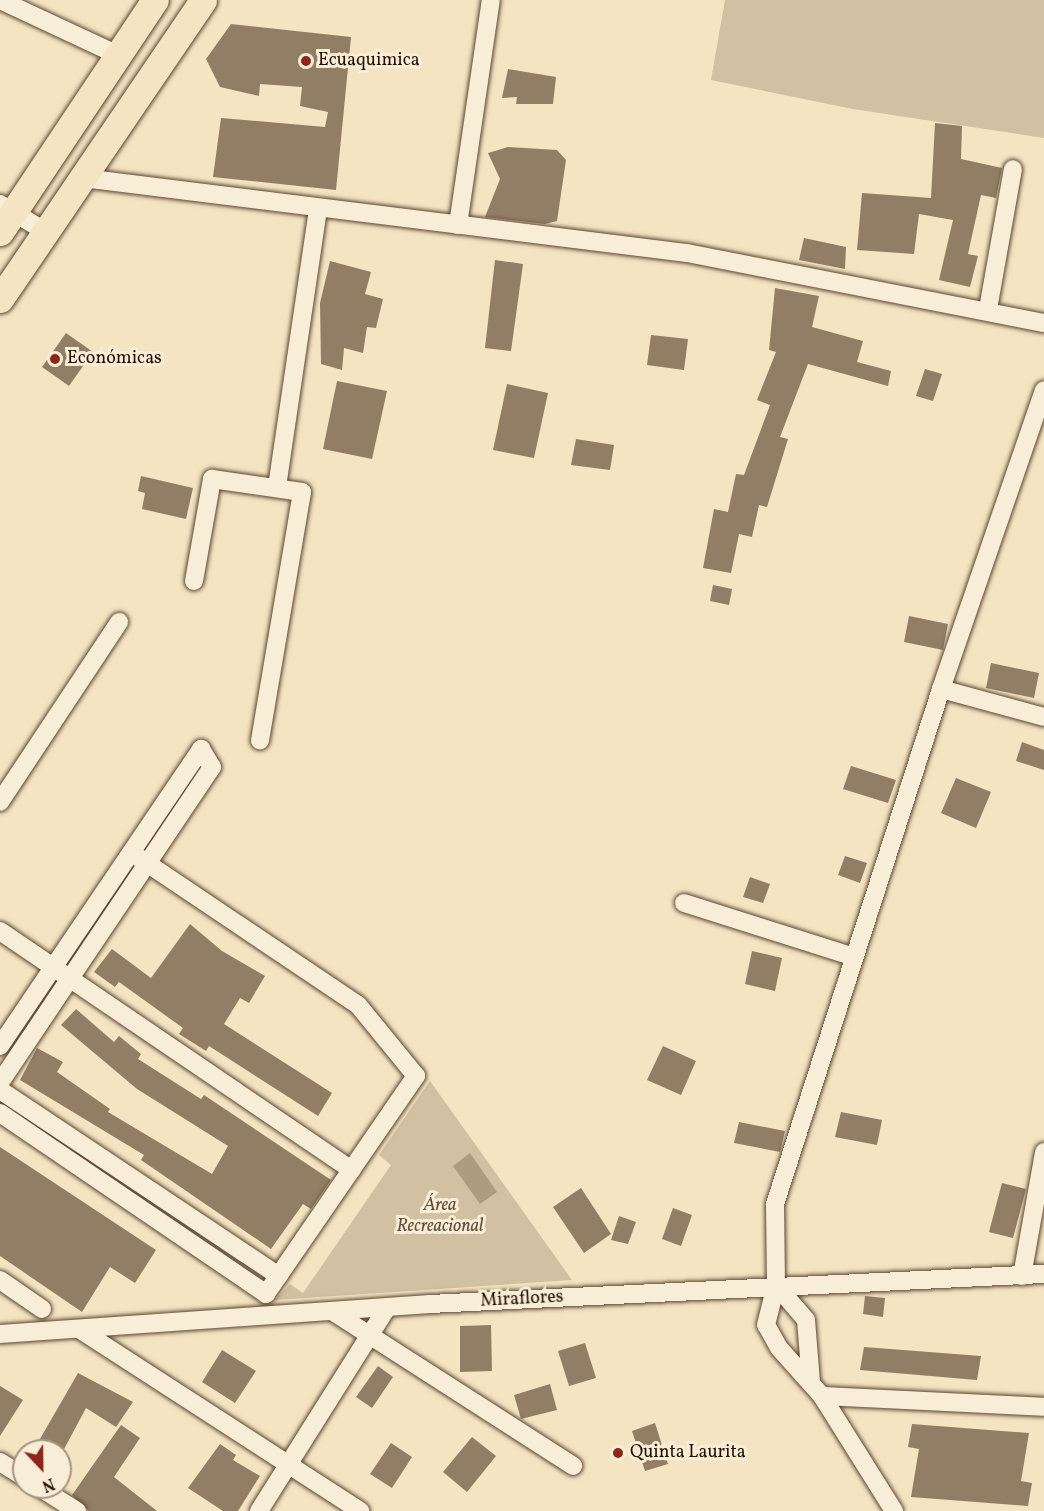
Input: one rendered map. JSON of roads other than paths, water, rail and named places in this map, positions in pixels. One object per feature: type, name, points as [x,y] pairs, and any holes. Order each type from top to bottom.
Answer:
[{"type":"main road","points":[[5,215],[155,0]]},
{"type":"main road","points":[[0,299],[203,0]]},
{"type":"street","points":[[458,225],[491,0]]},
{"type":"street","points":[[2,1],[118,55]]},
{"type":"street","points":[[988,309],[1013,169]]},
{"type":"street","points":[[83,178],[687,253],[988,309],[1044,323]]},
{"type":"street","points":[[277,487],[318,208]]},
{"type":"street","points":[[5,215],[46,232]]},
{"type":"street","points":[[894,1511],[816,1389],[778,1348],[766,1325],[776,1285],[775,1204],[941,689],[1044,390]]},
{"type":"street","points":[[194,581],[212,479],[302,492],[260,740]]},
{"type":"street","points":[[0,802],[119,622]]},
{"type":"street","points":[[941,689],[1044,717]]},
{"type":"street","points":[[0,1046],[201,749],[212,766],[0,1082]]},
{"type":"street","points":[[0,1113],[266,1294],[416,1076],[358,1005],[132,853]]},
{"type":"street","points":[[684,903],[854,957]]},
{"type":"street","points":[[0,931],[352,1170]]},
{"type":"street","points":[[0,1090],[279,1276]]},
{"type":"street","points":[[1022,1276],[1044,1152]]},
{"type":"street","name":"Miraflores","points":[[0,1334],[776,1285],[1044,1274]]},
{"type":"street","points":[[0,1280],[42,1310]]},
{"type":"street","points":[[776,1285],[806,1320],[816,1389]]},
{"type":"street","points":[[259,1511],[387,1308]]},
{"type":"street","points":[[334,1313],[573,1466]]},
{"type":"street","points":[[79,1329],[360,1511]]},
{"type":"street","points":[[816,1389],[1044,1407]]},
{"type":"street","points":[[58,1499],[77,1511]]},
{"type":"place","name":"Ecuaquimica","points":[[306,61]]},
{"type":"place","name":"Económicas","points":[[55,359]]},
{"type":"place","name":"Quinta Laurita","points":[[618,1453]]},
{"type":"park label","name":"Área Recreacional","points":[[440,1217]]}]
